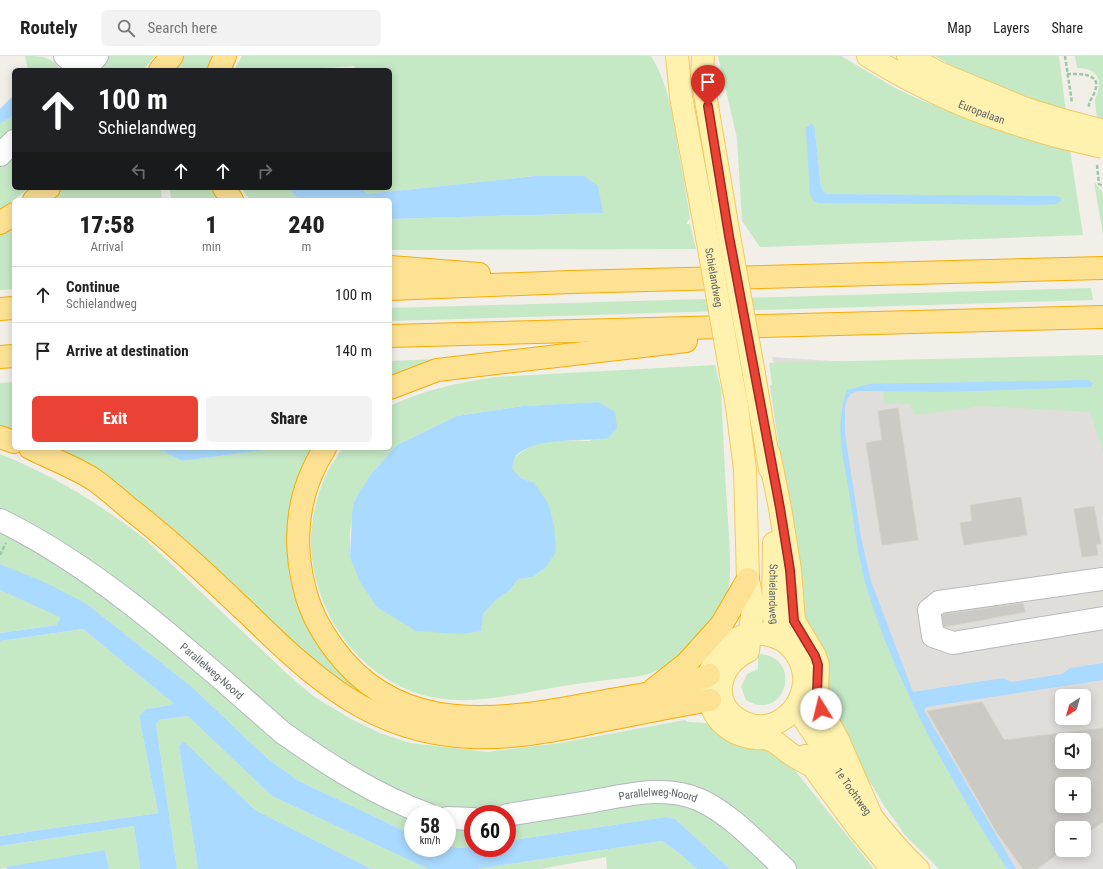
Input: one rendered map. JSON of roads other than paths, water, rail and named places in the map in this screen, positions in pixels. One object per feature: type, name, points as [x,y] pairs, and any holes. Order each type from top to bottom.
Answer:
[{"type":"highway","points":[[162,68],[172,56]]},
{"type":"highway","points":[[220,68],[225,56]]},
{"type":"highway","points":[[36,198],[46,190]]},
{"type":"highway","points":[[0,223],[12,215]]},
{"type":"highway","points":[[392,266],[570,282]]},
{"type":"highway","points":[[392,290],[570,282],[1103,268]]},
{"type":"highway","points":[[0,309],[12,308]]},
{"type":"highway","points":[[392,336],[1103,317]]},
{"type":"highway","points":[[392,387],[437,370],[828,324]]},
{"type":"highway","points":[[0,357],[12,356]]},
{"type":"highway","points":[[0,437],[12,441]]},
{"type":"highway","points":[[34,450],[92,479],[149,524],[202,571],[314,676],[375,714],[418,730],[472,738],[519,735],[565,728],[649,702],[709,675]]},
{"type":"highway","points":[[324,450],[312,472],[304,494],[299,520],[297,548],[301,574],[308,600],[334,649],[352,670],[372,686],[407,705],[430,712],[462,718],[525,716],[649,702],[717,705]]},
{"type":"highway","points":[[649,702],[722,624],[748,579]]},
{"type":"main road","name":"Schielandweg","points":[[664,56],[681,97]]},
{"type":"main road","name":"Schielandweg","points":[[677,56],[681,97],[737,406],[745,470],[748,579],[752,607],[746,641]]},
{"type":"main road","name":"Schielandweg","points":[[695,56],[702,66],[729,236],[769,454],[774,515],[773,611],[777,637]]},
{"type":"main road","points":[[702,66],[709,56]]},
{"type":"main road","name":"Europalaan","points":[[868,56],[929,89],[963,105],[989,115],[1062,120],[1103,147]]},
{"type":"main road","name":"Europalaan","points":[[908,56],[939,73],[1026,109],[1103,131]]},
{"type":"main road","points":[[769,454],[780,508],[790,570],[794,621],[815,656],[818,665],[817,694],[821,709],[838,740],[870,813]]},
{"type":"main road","points":[[769,635],[777,637],[792,648],[803,668],[805,682],[803,691],[796,707],[770,731],[756,738],[738,734],[722,722],[717,705],[708,687],[709,675],[713,664],[720,653],[728,645],[769,635]]},
{"type":"main road","points":[[717,705],[721,692],[721,681],[725,671],[730,662],[739,655],[746,641]]},
{"type":"main road","name":"1e Tochtweg","points":[[796,707],[829,758],[870,813],[918,869]]},
{"type":"main road","name":"1e Tochtweg","points":[[770,731],[783,729],[814,767],[858,828],[892,869]]},
{"type":"street","points":[[65,56],[80,68]]},
{"type":"street","points":[[85,68],[97,56]]},
{"type":"street","points":[[0,155],[12,143]]},
{"type":"street","name":"Parallelweg-Noord","points":[[0,520],[58,551],[100,582],[155,625],[284,733],[306,749],[363,785],[405,805]]},
{"type":"street","points":[[1103,579],[938,602],[928,610],[933,636],[953,643],[1103,618]]},
{"type":"street","name":"Parallelweg-Noord","points":[[516,814],[651,792],[677,793],[701,800],[716,810],[739,827],[785,869]]},
{"type":"water","points":[[12,97],[12,116],[0,124],[0,109]]},
{"type":"water","points":[[812,123],[815,130],[821,188],[826,194],[1056,196],[1061,198],[1061,201],[1057,204],[1034,205],[818,203],[813,200],[810,194],[806,128]]},
{"type":"water","points":[[535,176],[584,176],[598,186],[603,213],[392,219],[392,198],[298,198],[291,190],[364,190],[366,194]]},
{"type":"water","points":[[1088,380],[1093,383],[1091,387],[943,392],[857,391],[851,394],[845,407],[845,434],[861,537],[871,581],[913,692],[1003,678],[1011,682],[1062,674],[1070,668],[1103,663],[1103,680],[926,707],[924,710],[1016,869],[1007,869],[966,803],[928,735],[895,665],[881,629],[868,592],[859,555],[842,453],[840,428],[843,403],[847,390],[869,384]]},
{"type":"water","points":[[598,402],[615,412],[617,428],[608,438],[560,441],[535,445],[524,450],[515,457],[512,468],[521,478],[534,483],[548,503],[554,525],[556,552],[546,567],[533,577],[518,579],[510,590],[496,600],[483,614],[481,631],[461,634],[416,631],[377,607],[360,582],[350,557],[352,513],[354,502],[371,474],[397,445],[457,416],[523,406]]},
{"type":"water","points":[[162,450],[266,450],[182,461]]},
{"type":"water","points":[[0,564],[44,582],[87,604],[192,687],[268,759],[297,780],[404,831],[404,857],[456,857],[456,847],[464,847],[464,857],[516,857],[516,840],[666,817],[675,819],[730,869],[697,869],[679,853],[662,841],[477,869],[428,869],[272,796],[188,716],[159,720],[156,724],[177,869],[140,869],[134,826],[0,846],[0,836],[158,813],[139,716],[146,709],[171,705],[173,703],[83,629],[0,641],[0,633],[57,625],[60,617],[0,590]]},
{"type":"water","points":[[183,741],[255,810],[372,869],[198,869],[179,746]]},
{"type":"water","points":[[105,850],[109,869],[7,869],[6,867]]}]
